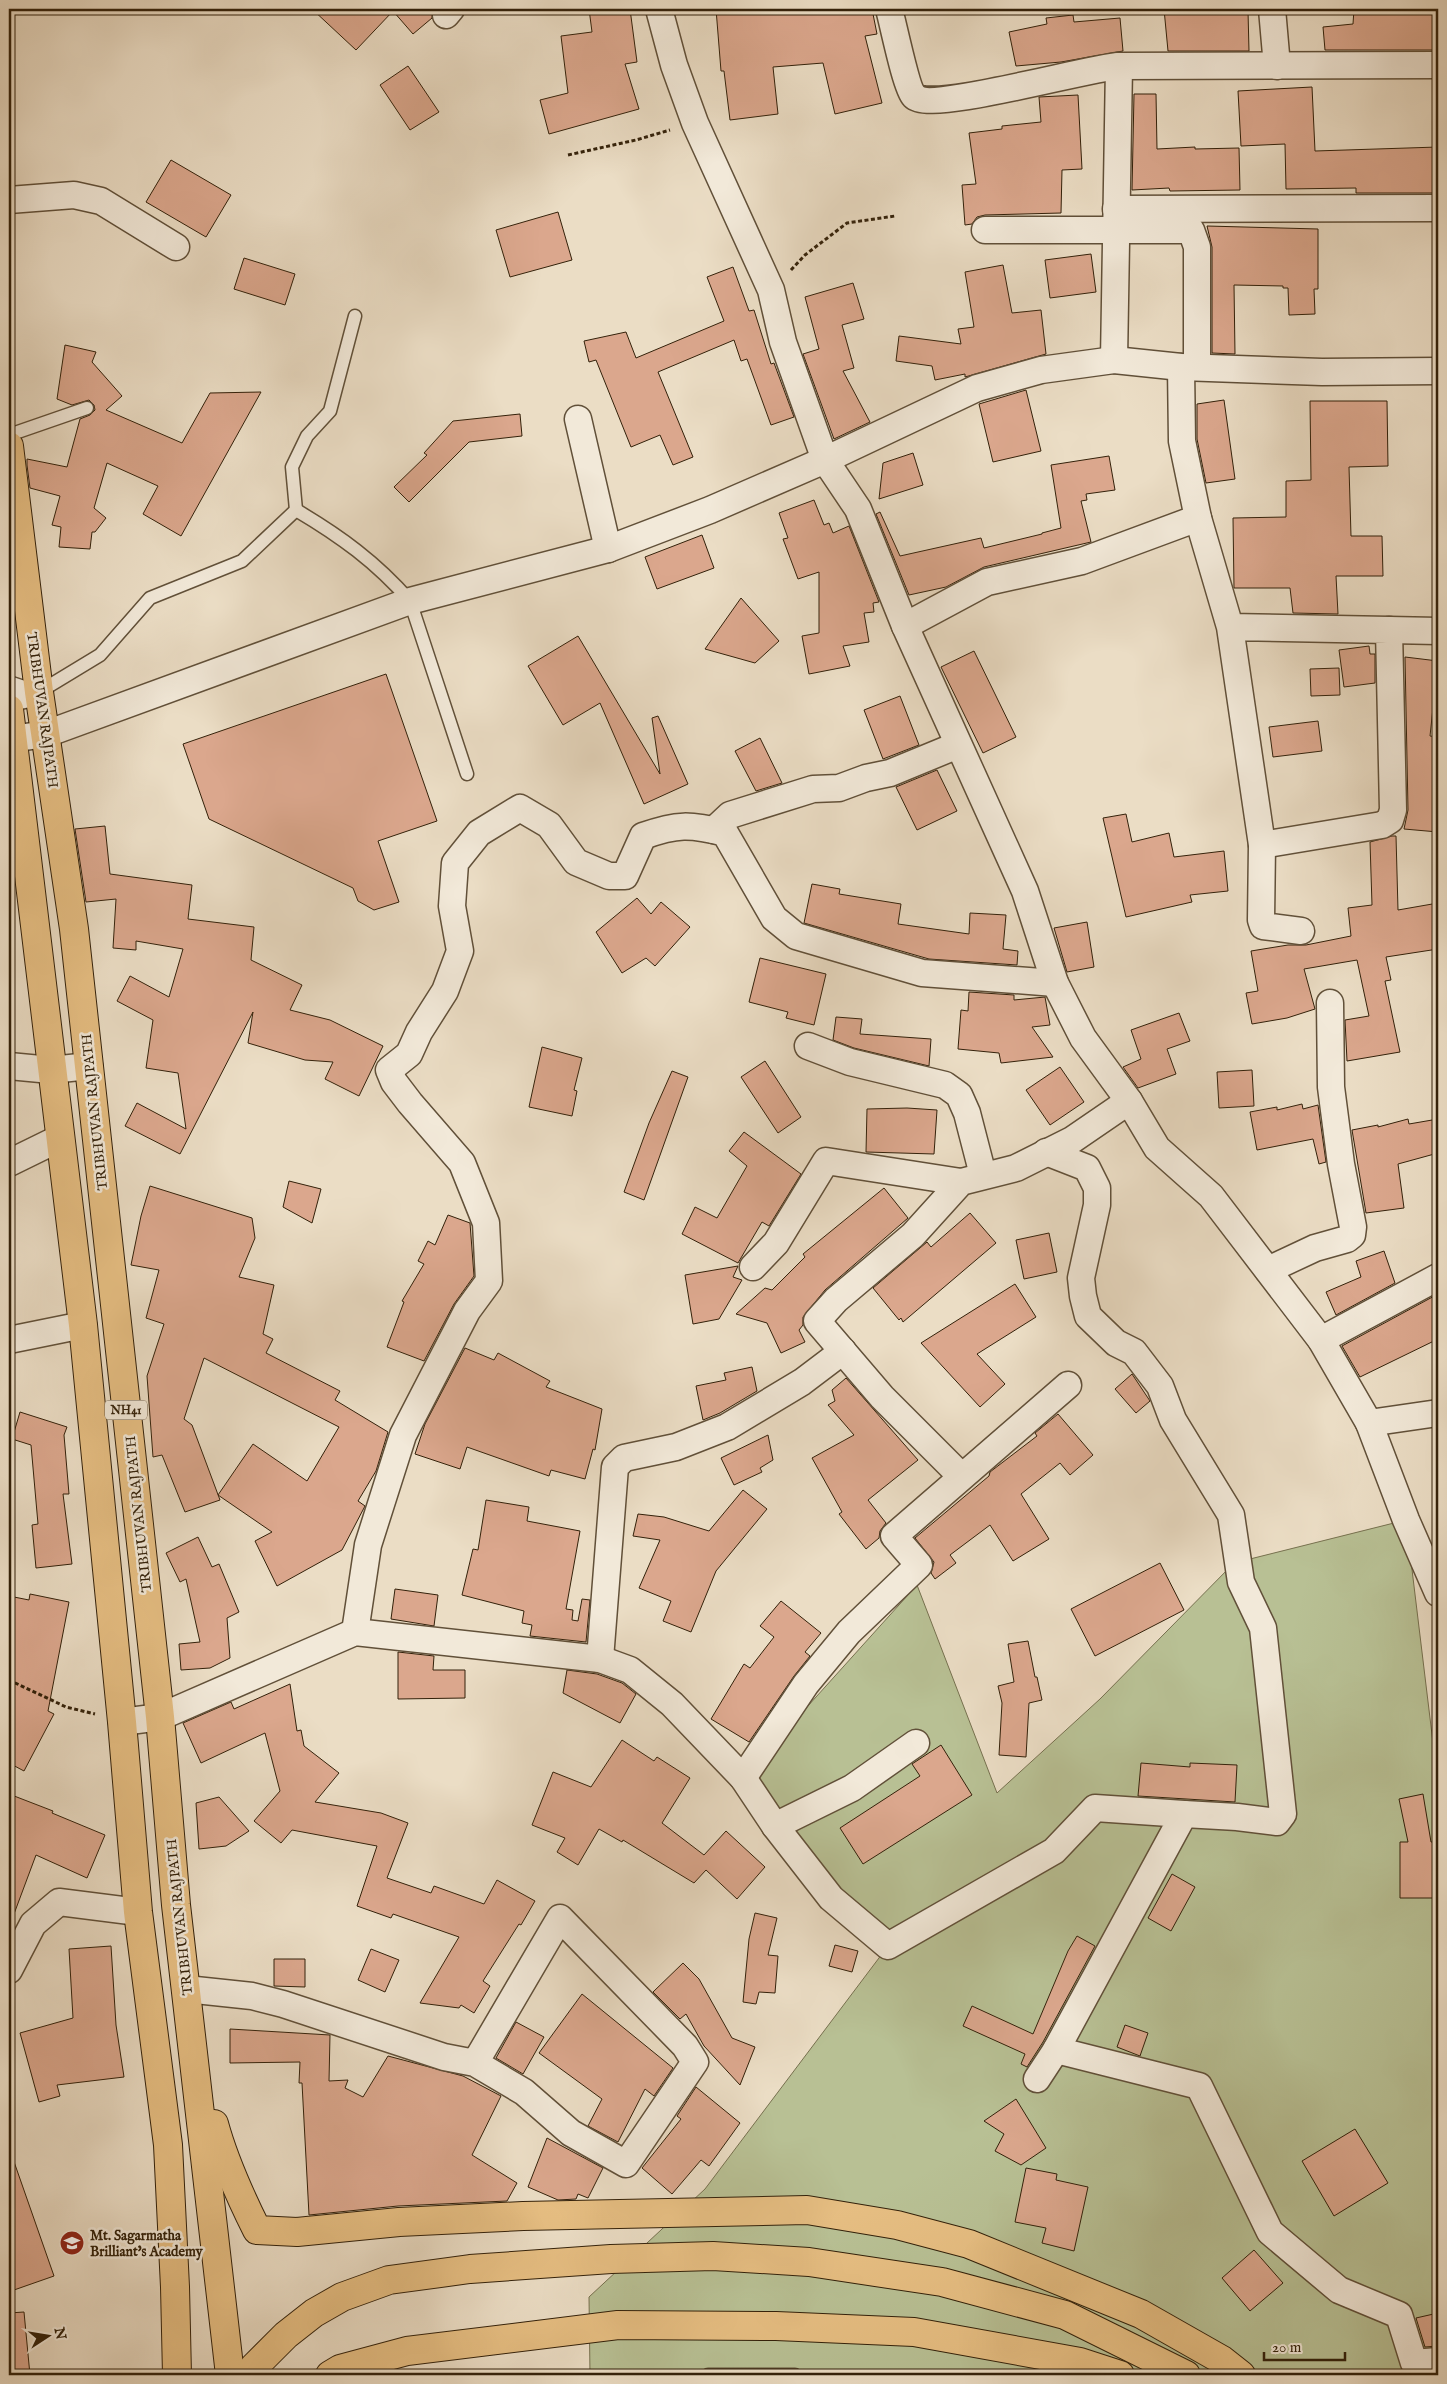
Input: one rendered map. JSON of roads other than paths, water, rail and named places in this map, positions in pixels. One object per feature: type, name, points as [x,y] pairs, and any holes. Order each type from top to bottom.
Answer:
[{"type":"highway","name":"TRIBHUVAN RAJPATH","points":[[9,446],[39,692],[74,929],[160,1717],[176,1905],[186,1989],[194,2053],[244,2372]]},
{"type":"highway","name":"NH41","points":[[9,710],[83,1325],[122,1722],[138,1912],[168,2145],[177,2375]]},
{"type":"highway","points":[[194,2053],[220,2147],[242,2201],[257,2230],[297,2232],[399,2222],[523,2216],[807,2210],[897,2225],[969,2244],[1141,2314],[1222,2360],[1241,2375]]},
{"type":"highway","points":[[244,2372],[314,2313],[342,2297],[389,2280],[479,2268],[611,2258],[712,2256],[809,2262],[942,2282],[1065,2315],[1186,2375]]},
{"type":"highway","points":[[330,2375],[340,2368],[407,2351],[618,2326],[776,2326],[914,2332],[1080,2362],[1120,2375]]},
{"type":"street","points":[[659,9],[674,65],[695,123],[771,290],[783,342],[825,460],[858,510],[905,626],[1026,891],[1055,983],[1083,1038],[1129,1101],[1157,1148],[1211,1196],[1321,1340],[1369,1423],[1406,1520],[1438,1593]]},
{"type":"street","points":[[889,9],[898,50],[913,96],[920,101],[946,100],[1016,87],[1100,67],[1438,65]]},
{"type":"street","points":[[1272,9],[1277,66]]},
{"type":"street","points":[[1114,360],[1119,66]]},
{"type":"street","points":[[9,200],[74,195],[101,201],[176,247]]},
{"type":"street","points":[[985,230],[1116,219],[1438,208]]},
{"type":"street","points":[[1116,219],[1191,230],[1195,236],[1197,247],[1182,441],[1198,518],[1230,627],[1262,845],[1261,920],[1263,926],[1301,931]]},
{"type":"street","points":[[11,739],[46,734],[410,602],[608,549],[710,510],[825,460],[977,388],[1040,370],[1114,360],[1189,367],[1322,372],[1438,371]]},
{"type":"street","points":[[578,419],[608,549]]},
{"type":"street","points":[[905,626],[987,582],[1082,561],[1198,518]]},
{"type":"street","points":[[1230,627],[1438,631]]},
{"type":"street","points":[[1262,845],[1382,825],[1390,820],[1393,810],[1388,630]]},
{"type":"street","points":[[9,698],[39,692]]},
{"type":"street","points":[[714,830],[730,814],[813,789],[838,788],[866,778],[890,773],[958,745]]},
{"type":"street","points":[[355,1632],[368,1545],[403,1435],[454,1334],[467,1311],[489,1281],[486,1223],[462,1163],[410,1103],[394,1082],[389,1070],[409,1054],[419,1032],[445,991],[460,951],[452,906],[455,863],[479,833],[520,808],[548,825],[576,862],[609,876],[625,876],[643,836],[665,828],[691,825],[714,830],[725,833],[774,918],[796,936],[922,973],[1055,983]]},
{"type":"street","points":[[1268,1270],[1315,1248],[1347,1239],[1352,1235],[1353,1227],[1341,1164],[1331,1087],[1330,1003]]},
{"type":"street","points":[[808,1046],[850,1062],[946,1085],[959,1095],[963,1104],[972,1179]]},
{"type":"street","points":[[9,1066],[51,1070],[89,1066]]},
{"type":"street","points":[[753,1267],[776,1243],[826,1161],[972,1179],[1016,1168],[1072,1140],[1129,1101]]},
{"type":"street","points":[[9,1162],[60,1138]]},
{"type":"street","points":[[122,1722],[160,1717],[274,1665],[355,1632],[600,1659],[630,1670],[672,1704],[743,1778],[775,1826],[831,1898],[888,1946],[1054,1851],[1095,1808],[1237,1817],[1277,1822],[1283,1814],[1264,1628],[1241,1582],[1231,1515],[1173,1420],[1160,1386],[1134,1352],[1116,1343],[1088,1316],[1083,1296],[1082,1278],[1097,1205],[1097,1188],[1087,1168],[1046,1152]]},
{"type":"street","points":[[961,1476],[882,1397],[817,1322],[836,1300],[913,1235],[972,1179]]},
{"type":"street","points":[[1321,1340],[1438,1277]]},
{"type":"street","points":[[9,1340],[83,1325]]},
{"type":"street","points":[[600,1659],[615,1467],[624,1458],[676,1447],[727,1427],[802,1382],[843,1351]]},
{"type":"street","points":[[743,1778],[806,1684],[843,1639],[919,1565],[894,1536],[1068,1384]]},
{"type":"street","points":[[1369,1423],[1438,1413]]},
{"type":"street","points":[[775,1826],[852,1788],[916,1742]]},
{"type":"street","points":[[1037,2079],[1056,2050],[1184,1814]]},
{"type":"street","points":[[9,1970],[33,1924],[59,1902],[138,1912]]},
{"type":"street","points":[[186,1989],[252,1996],[283,2004],[444,2057],[474,2063],[524,2092],[571,2133],[626,2164],[695,2062],[684,2046],[560,1918],[474,2063]]},
{"type":"street","points":[[1056,2050],[1199,2086],[1270,2232],[1339,2290],[1399,2316],[1414,2363],[1438,2362]]},
{"type":"lane","points":[[296,510],[292,467],[307,436],[330,410],[355,316]]},
{"type":"lane","points":[[9,435],[87,408]]},
{"type":"lane","points":[[296,510],[338,534],[391,579],[410,602],[467,774]]},
{"type":"lane","points":[[9,682],[39,692],[100,655],[150,598],[242,561],[296,510]]},
{"type":"lane","points":[[708,2375],[795,2375]]},
{"type":"place","name":"Mt. Sagarmatha Brilliant's Academy","points":[[72,2243]]}]
